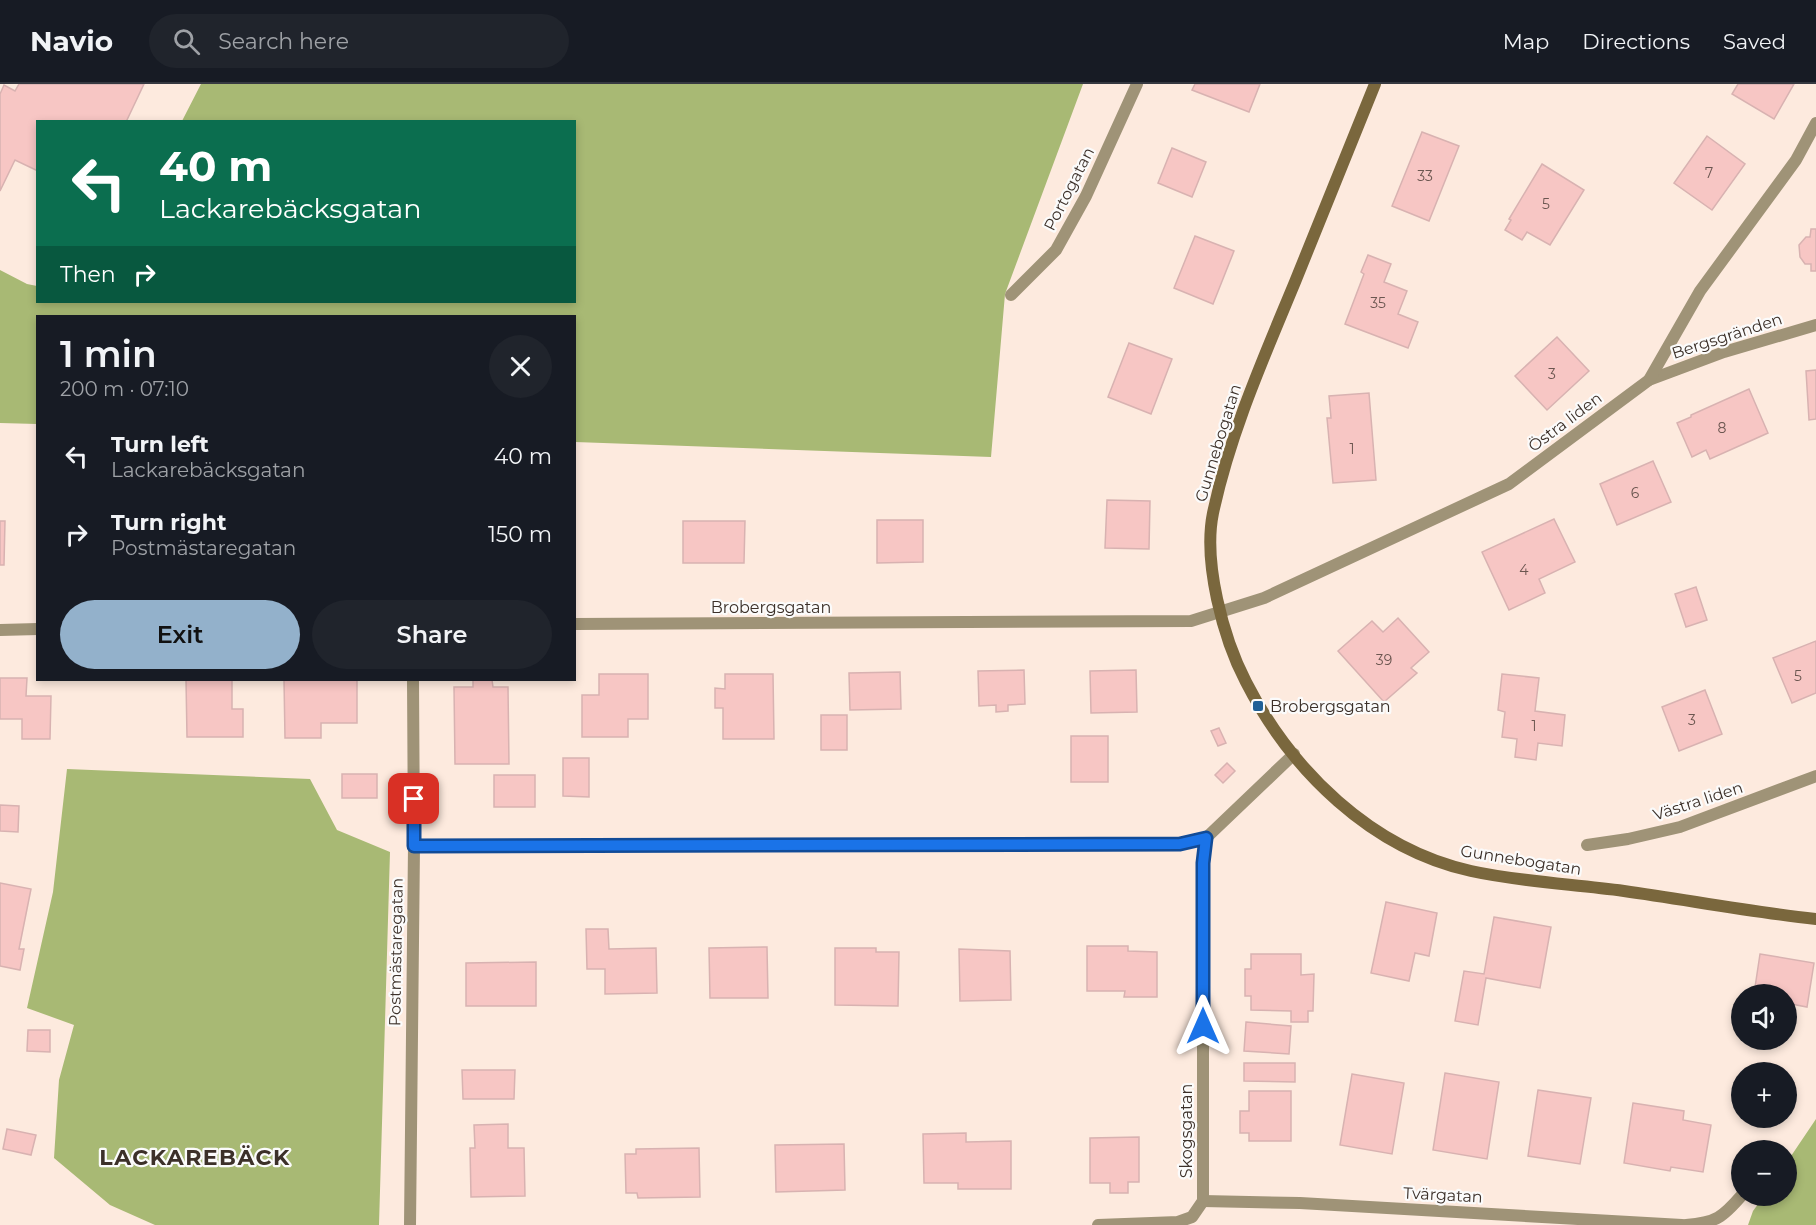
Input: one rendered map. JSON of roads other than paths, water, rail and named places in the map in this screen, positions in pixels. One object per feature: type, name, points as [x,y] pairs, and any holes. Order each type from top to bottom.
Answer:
[{"type":"street","name":"Portogatan","points":[[1011,295],[1056,250],[1086,196],[1137,84]]},
{"type":"street","name":"Gunnebogatan","points":[[1375,84],[1237,426],[1213,516],[1211,550],[1219,613],[1238,665],[1258,706],[1316,781],[1365,823],[1408,849],[1435,861],[1469,871],[1534,881],[1621,890],[1816,919]]},
{"type":"street","name":"Östra liden","points":[[1219,613],[1264,598],[1509,484],[1649,380],[1700,291],[1796,160],[1816,123]]},
{"type":"street","name":"Bergsgränden","points":[[1649,380],[1724,352],[1816,325]]},
{"type":"street","name":"Brobergsgatan","points":[[576,624],[1191,621],[1219,613]]},
{"type":"street","points":[[0,630],[36,629]]},
{"type":"street","name":"Postmästaregatan","points":[[410,1225],[414,846],[413,681]]},
{"type":"street","points":[[414,846],[1180,844],[1206,838],[1294,754]]},
{"type":"street","name":"Västra liden","points":[[1587,845],[1628,839],[1680,827],[1816,776]]},
{"type":"street","name":"Skogsgatan","points":[[1098,1225],[1178,1222],[1192,1218],[1203,1201],[1203,863],[1206,838]]},
{"type":"street","name":"Tvärgatan","points":[[1203,1201],[1300,1203],[1682,1225]]},
{"type":"street","points":[[1686,1225],[1706,1224],[1723,1217],[1733,1206]]},
{"type":"place","name":"Brobergsgatan","points":[[1258,706]]},
{"type":"district","name":"LACKAREBÄCK","points":[[195,1157]]}]
